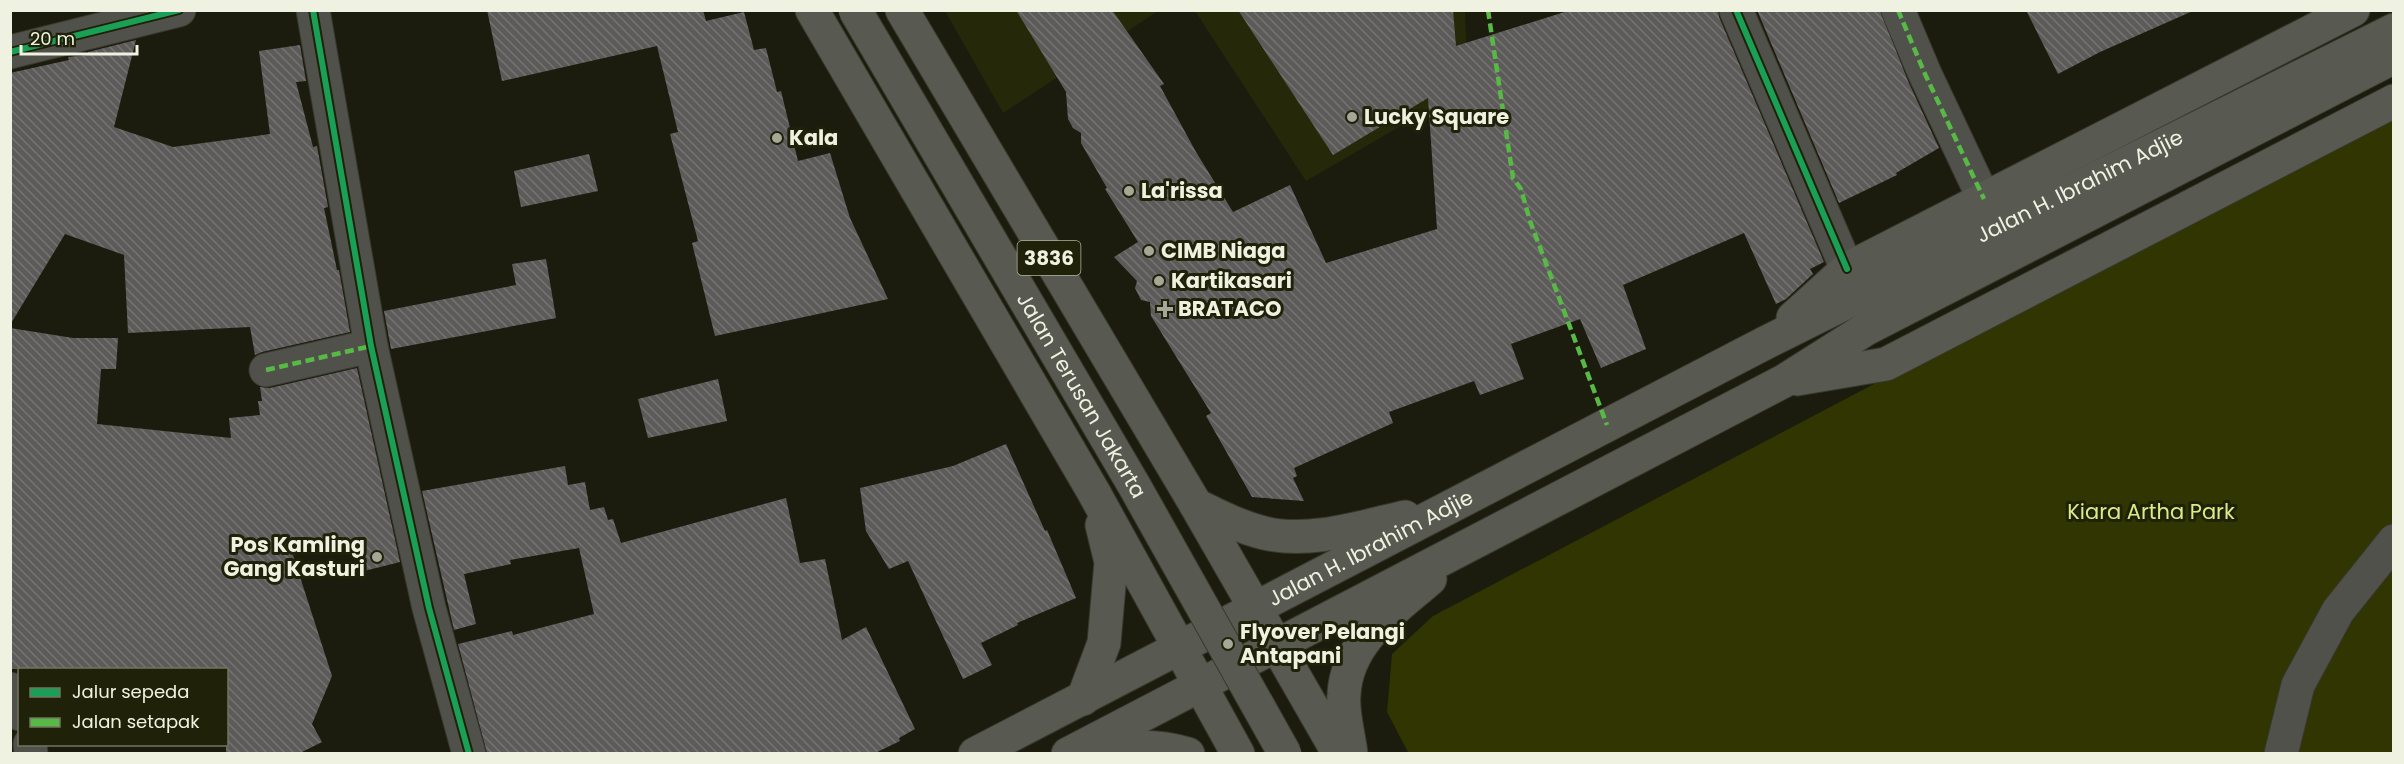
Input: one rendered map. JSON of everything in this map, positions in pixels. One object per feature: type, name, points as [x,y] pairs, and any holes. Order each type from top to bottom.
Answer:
[{"type":"main road","name":"Jalan Terusan Jakarta","points":[[812,10],[1128,553],[1199,686],[1238,753]]},
{"type":"main road","name":"Jalan Terusan Jakarta","points":[[855,10],[1135,487],[1285,753]]},
{"type":"main road","name":"Jalan Terusan Jakarta","points":[[902,10],[1278,644],[1340,753]]},
{"type":"main road","name":"Jalan H. Ibrahim Adjie","points":[[1765,344],[1847,269],[2353,10]]},
{"type":"main road","name":"Jalan H. Ibrahim Adjie","points":[[975,753],[1765,344],[2394,30]]},
{"type":"main road","name":"Jalan H. Ibrahim Adjie","points":[[1068,753],[1784,381],[1866,329],[2394,57]]},
{"type":"main road","name":"Jalan H. Ibrahim Adjie","points":[[1784,381],[1886,364],[2394,102]]},
{"type":"main road","points":[[1083,699],[1104,643],[1111,562],[1093,492]]},
{"type":"main road","points":[[1128,553],[1145,563],[1165,566],[1185,561],[1200,549],[1203,518],[1238,525],[1266,534],[1302,537],[1349,530],[1451,506]]},
{"type":"main road","points":[[1351,753],[1344,695],[1349,665],[1358,648],[1374,627],[1472,543]]},
{"type":"main road","points":[[1090,753],[1139,747],[1158,747],[1188,753]]},
{"type":"street","points":[[10,52],[179,10]]},
{"type":"street","points":[[313,10],[371,346],[429,608],[469,753]]},
{"type":"street","points":[[1736,10],[1847,269]]},
{"type":"street","points":[[1898,10],[1925,74],[1984,199]]},
{"type":"street","points":[[266,370],[371,346]]},
{"type":"street","points":[[2281,753],[2298,685],[2338,611],[2394,541]]},
{"type":"street","points":[[10,689],[18,709]]},
{"type":"shaded area","points":[[945,11],[1158,11],[1003,113]]},
{"type":"shaded area","name":"Lucky Square","points":[[1195,11],[1465,11],[1468,87],[1306,181]]},
{"type":"green space","name":"Kiara Artha Park","points":[[2393,111],[2393,753],[1409,754],[1387,712],[1392,654],[1433,616]]},
{"type":"building","points":[[487,10],[703,10],[706,21],[744,12],[754,50],[766,48],[777,92],[781,91],[798,161],[830,153],[850,218],[888,299],[715,336],[692,243],[698,241],[670,134],[678,132],[657,46],[502,81]]},
{"type":"building","points":[[1016,10],[1112,10],[1164,84],[1160,86],[1196,152],[1233,212],[1290,185],[1326,263],[1437,229],[1428,98],[1333,155],[1238,10],[1453,10],[1456,46],[1571,10],[1718,10],[1824,262],[1810,269],[1813,274],[1786,299],[1776,304],[1744,233],[1623,285],[1646,349],[1601,368],[1580,319],[1511,344],[1524,379],[1480,395],[1474,381],[1389,412],[1393,423],[1294,468],[1297,476],[1293,478],[1304,501],[1252,497],[1206,416],[1211,413],[1151,316],[1150,302],[1141,300],[1135,288],[1137,281],[1114,257],[1138,242],[1105,189],[1107,188],[1081,143],[1081,133],[1073,128],[1068,119],[1066,92]]},
{"type":"building","points":[[1757,10],[1880,10],[1908,81],[1939,148],[1896,173],[1897,175],[1839,203]]},
{"type":"building","points":[[2026,10],[2195,10],[2100,52],[2058,74]]},
{"type":"building","points":[[136,40],[114,127],[173,147],[270,134],[259,51],[300,45],[306,81],[296,82],[313,147],[317,146],[328,207],[324,208],[337,270],[339,270],[350,332],[255,355],[250,327],[128,333],[124,255],[65,234],[10,325],[10,73],[69,60],[68,57],[88,55],[88,52]]},
{"type":"building","points":[[589,154],[598,191],[521,207],[514,171]]},
{"type":"building","points":[[546,259],[556,318],[391,349],[384,311],[516,285],[512,264]]},
{"type":"building","points":[[10,328],[73,338],[118,338],[116,369],[101,369],[97,424],[231,438],[229,418],[260,415],[258,401],[262,401],[260,387],[270,388],[357,368],[400,562],[364,571],[356,540],[293,555],[332,676],[312,724],[322,742],[300,753],[226,753],[226,746],[228,746],[228,668],[10,669]]},
{"type":"building","points":[[718,379],[727,421],[648,438],[638,399]]},
{"type":"building","points":[[1006,444],[1076,598],[1017,623],[1018,625],[981,643],[992,665],[963,679],[908,561],[889,569],[866,531],[860,488],[953,466]]},
{"type":"building","points":[[565,466],[568,485],[585,482],[590,510],[604,507],[608,520],[613,519],[621,543],[786,498],[800,563],[825,559],[842,640],[866,627],[915,729],[899,738],[900,741],[875,753],[487,753],[458,644],[512,631],[513,635],[594,614],[579,548],[510,560],[511,564],[464,574],[476,624],[454,630],[422,491]]},
{"type":"marked path","points":[[1488,10],[1513,178],[1521,189],[1530,221],[1607,425]]},
{"type":"marked path","points":[[1898,10],[1925,74],[1984,199]]},
{"type":"marked path","points":[[266,370],[371,346]]},
{"type":"cycle path","points":[[10,52],[179,10]]},
{"type":"cycle path","points":[[313,10],[371,346],[429,608],[469,754]]},
{"type":"cycle path","points":[[1736,10],[1847,269]]},
{"type":"place","name":"Lucky Square","points":[[1352,117]]},
{"type":"place","name":"Kala","points":[[777,138]]},
{"type":"place","name":"La'rissa","points":[[1129,191]]},
{"type":"place","name":"CIMB Niaga","points":[[1149,251]]},
{"type":"place","name":"Kartikasari","points":[[1159,281]]},
{"type":"place","name":"BRATACO","points":[[1165,309]]},
{"type":"place","name":"Pos Kamling Gang Kasturi","points":[[377,557]]},
{"type":"place","name":"Flyover Pelangi Antapani","points":[[1228,644]]}]
